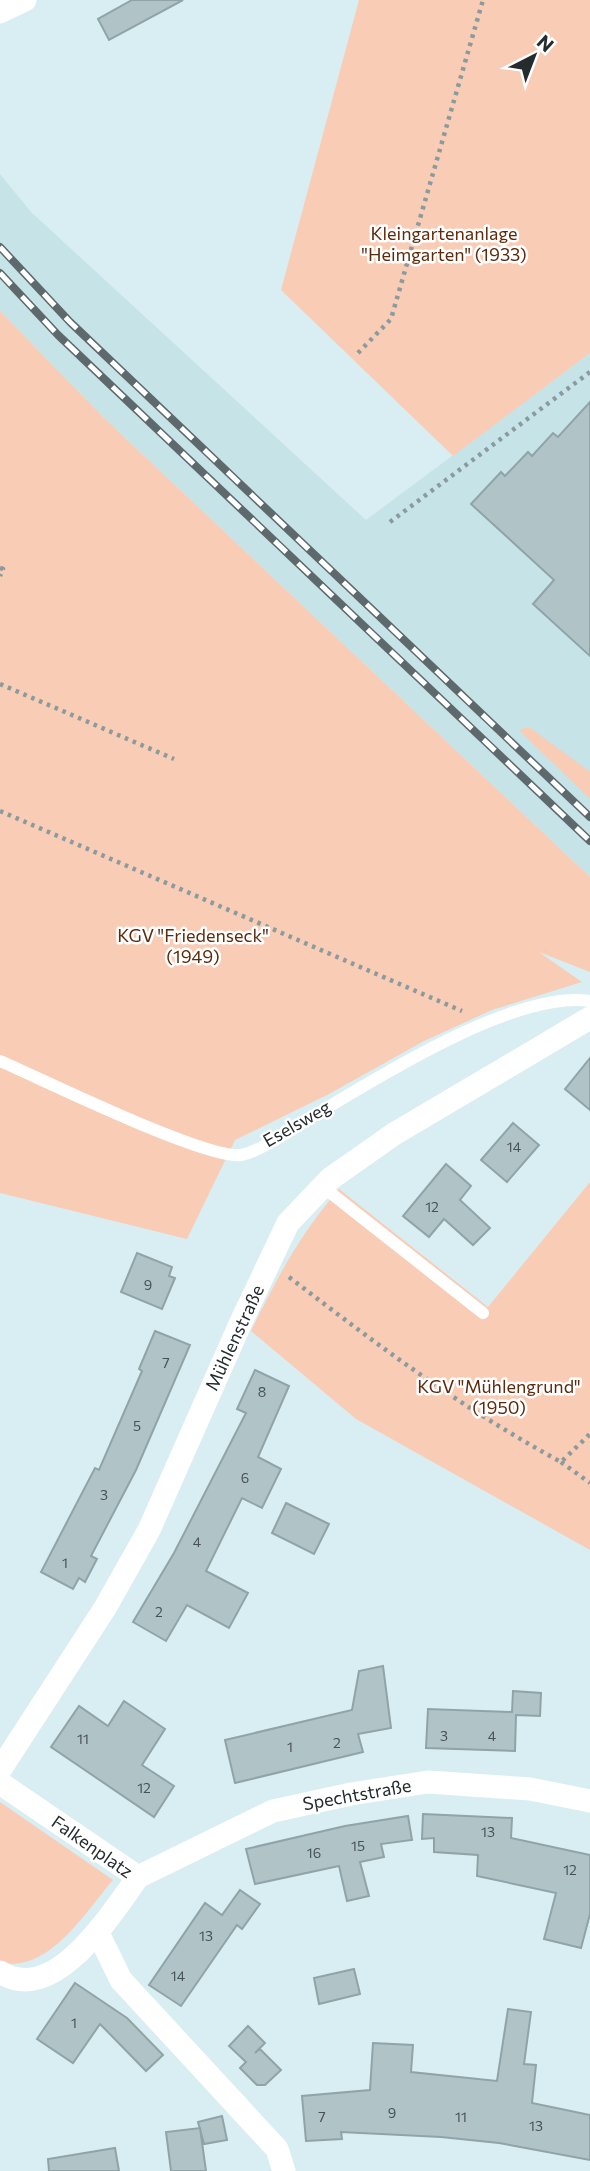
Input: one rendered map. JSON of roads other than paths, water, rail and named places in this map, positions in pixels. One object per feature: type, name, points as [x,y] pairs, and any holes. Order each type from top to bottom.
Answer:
[{"type":"street","points":[[0,12],[25,0]]},
{"type":"street","name":"Mühlenstraße","points":[[0,1770],[105,1608],[149,1530],[288,1223],[323,1186],[394,1134],[590,1018]]},
{"type":"street","name":"Spechtstraße","points":[[138,1877],[273,1811],[351,1794],[428,1782],[530,1789],[590,1801]]},
{"type":"street","name":"Falkenplatz","points":[[0,1783],[138,1877],[98,1933],[59,1968],[35,1980],[12,1980],[0,1972]]},
{"type":"street","points":[[98,1933],[121,1980],[277,2149],[284,2171]]},
{"type":"lane","name":"Eselsweg","points":[[0,1061],[203,1149],[241,1155],[275,1139],[379,1076],[487,1022],[567,998],[590,1001]]},
{"type":"lane","points":[[323,1186],[483,1313]]},
{"type":"railway","points":[[0,247],[70,322],[590,817]]},
{"type":"railway","points":[[0,273],[58,335],[590,841]]},
{"type":"park label","name":"Kleingartenanlage \"Heimgarten\" (1933)","points":[[444,244]]},
{"type":"park label","name":"KGV \"Friedenseck\" (1949)","points":[[193,946]]},
{"type":"park label","name":"KGV \"Mühlengrund\" (1950)","points":[[499,1397]]}]
